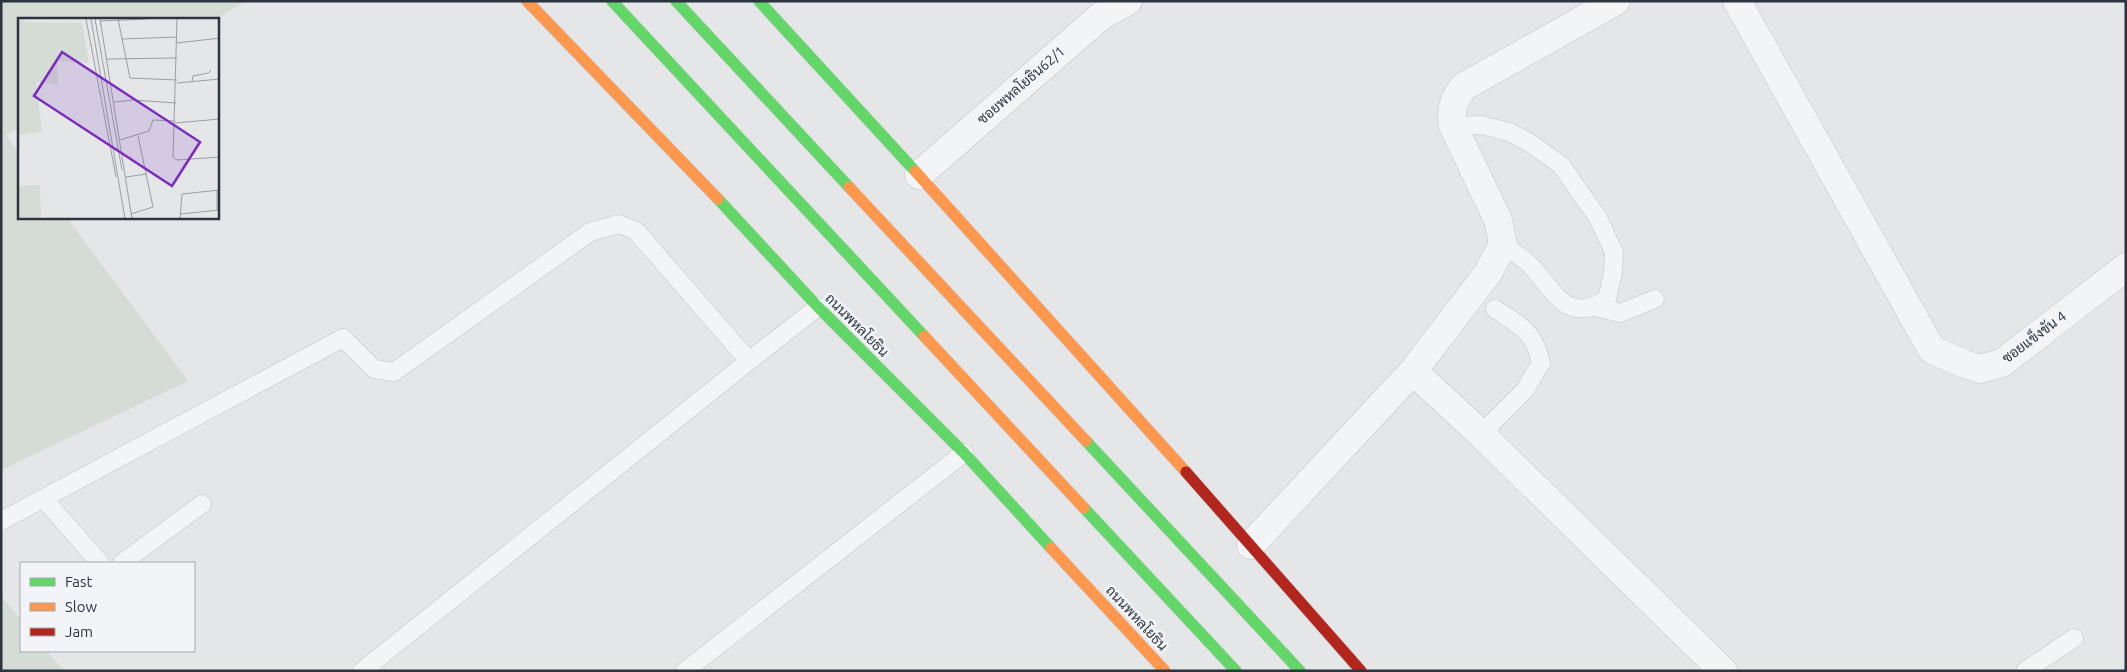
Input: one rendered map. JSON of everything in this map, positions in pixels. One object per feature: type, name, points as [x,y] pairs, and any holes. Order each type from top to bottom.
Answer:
[{"type":"main road","name":"ถนนพหลโยธิน","points":[[527,1],[695,174],[818,307],[964,452],[1159,669]]},
{"type":"main road","points":[[612,1],[1236,671]]},
{"type":"main road","points":[[676,1],[1300,671]]},
{"type":"main road","points":[[759,1],[919,175],[1252,545],[1361,671]]},
{"type":"street","name":"ซอยพหลโยธิน62/1","points":[[919,175],[1101,16],[1128,1]]},
{"type":"street","points":[[1252,545],[1413,371],[1488,273],[1503,244],[1498,220],[1453,126],[1451,112],[1454,100],[1462,87],[1616,1]]},
{"type":"street","name":"ซอยแข็งขัน 4","points":[[1737,1],[1932,350],[1980,369],[2002,364],[2126,267]]},
{"type":"street","points":[[1413,371],[1481,434],[1723,671]]},
{"type":"lane","points":[[1453,126],[1481,125],[1509,132],[1530,143],[1561,165],[1598,218],[1614,252],[1613,273],[1607,299],[1596,306]]},
{"type":"lane","points":[[1,521],[343,338],[374,369],[394,372],[590,232],[619,224],[636,231],[749,360]]},
{"type":"lane","points":[[1503,244],[1532,267],[1558,299],[1575,308],[1596,306],[1620,313],[1655,299]]},
{"type":"lane","points":[[362,671],[749,360],[818,307]]},
{"type":"lane","points":[[1481,434],[1525,390],[1541,363],[1538,348],[1526,330],[1496,309]]},
{"type":"lane","points":[[685,671],[964,452]]},
{"type":"lane","points":[[44,499],[99,562]]},
{"type":"lane","points":[[123,562],[202,504]]},
{"type":"lane","points":[[2025,671],[2074,638]]},
{"type":"shaded area","points":[[1,1],[246,1],[217,18],[18,18],[18,129],[6,135],[18,152],[18,219],[68,219],[188,381],[1,470]]},
{"type":"shaded area","points":[[1,596],[20,619],[20,652],[48,652],[64,671],[1,671]]},
{"type":"traffic: fast","points":[[612,1],[924,336]]},
{"type":"traffic: fast","points":[[676,1],[849,187]]},
{"type":"traffic: fast","points":[[759,1],[915,171]]},
{"type":"traffic: fast","points":[[718,199],[818,307],[964,453],[1051,548]]},
{"type":"traffic: fast","points":[[1086,441],[1300,671]]},
{"type":"traffic: fast","points":[[1084,508],[1236,671]]},
{"type":"traffic: slow","points":[[527,1],[718,199]]},
{"type":"traffic: slow","points":[[915,171],[1186,472]]},
{"type":"traffic: slow","points":[[849,187],[1086,441]]},
{"type":"traffic: slow","points":[[924,336],[1084,508]]},
{"type":"traffic: slow","points":[[1051,548],[1165,671]]},
{"type":"traffic: jam","points":[[1186,472],[1361,671]]}]
